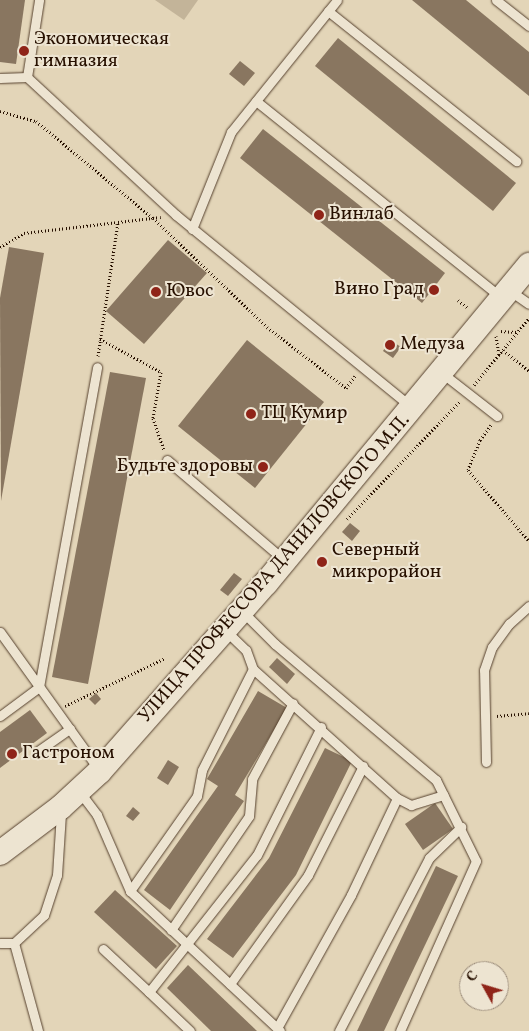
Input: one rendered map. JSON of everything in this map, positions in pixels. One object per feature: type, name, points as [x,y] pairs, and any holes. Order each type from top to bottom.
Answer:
[{"type":"main road","name":"УЛИЦА ПРОФЕССОРА ДАНИЛОВСКОГО М.П.","points":[[0,853],[61,807],[100,771],[286,561],[413,409],[529,265]]},
{"type":"lane","points":[[27,78],[39,0]]},
{"type":"lane","points":[[192,229],[231,132],[336,0]]},
{"type":"lane","points":[[496,0],[529,26]]},
{"type":"lane","points":[[328,11],[516,161]]},
{"type":"lane","points":[[0,78],[27,78],[176,216],[413,409]]},
{"type":"lane","points":[[256,101],[506,294],[529,304]]},
{"type":"lane","points":[[0,716],[39,687],[98,367]]},
{"type":"lane","points":[[442,373],[497,416]]},
{"type":"lane","points":[[167,460],[286,561]]},
{"type":"lane","points":[[486,762],[484,670],[492,647],[508,624],[529,606]]},
{"type":"lane","points":[[242,611],[275,644],[436,780],[461,827],[476,861],[400,1031]]},
{"type":"lane","points":[[225,630],[246,650],[253,669],[321,727],[397,798],[411,805],[444,795]]},
{"type":"lane","points":[[0,632],[100,771]]},
{"type":"lane","points":[[130,891],[197,796],[202,770],[253,669]]},
{"type":"lane","points":[[171,930],[249,816],[252,778],[294,703]]},
{"type":"lane","points":[[149,992],[257,855],[321,727]]},
{"type":"lane","points":[[38,752],[70,729]]},
{"type":"lane","points":[[230,984],[308,875],[363,766]]},
{"type":"lane","points":[[79,791],[97,815],[130,891],[279,1029],[351,895],[397,798]]},
{"type":"lane","points":[[0,943],[14,943],[44,915],[57,876],[61,807]]},
{"type":"lane","points":[[339,1031],[429,858],[461,827]]},
{"type":"lane","points":[[14,943],[38,1031]]},
{"type":"lane","points":[[103,949],[190,1031]]},
{"type":"path","points":[[0,112],[36,121],[152,218],[267,327],[346,388],[362,368]]},
{"type":"path","points":[[0,247],[24,233],[176,216]]},
{"type":"path","points":[[98,367],[100,339],[118,222]]},
{"type":"path","points":[[346,521],[468,394],[529,318]]},
{"type":"path","points":[[495,330],[499,355]]},
{"type":"path","points":[[100,339],[161,372],[153,418],[167,460]]},
{"type":"path","points":[[503,350],[529,371]]},
{"type":"path","points":[[497,416],[480,440],[468,470],[529,541]]},
{"type":"path","points":[[56,710],[165,658]]},
{"type":"path","points":[[485,717],[529,713]]},
{"type":"shaded area","points":[[155,0],[198,0],[184,20]]},
{"type":"building","points":[[0,0],[25,0],[16,64],[0,62]]},
{"type":"building","points":[[412,0],[466,0],[529,52],[529,96]]},
{"type":"building","points":[[338,38],[516,183],[493,211],[315,66]]},
{"type":"building","points":[[240,61],[255,73],[244,86],[229,74]]},
{"type":"building","points":[[263,129],[445,273],[422,303],[240,158]]},
{"type":"building","name":"Ювос","points":[[168,240],[207,273],[144,344],[106,311]]},
{"type":"building","points":[[9,247],[44,253],[1,501],[0,298]]},
{"type":"building","name":"ТЦ Кумир","points":[[247,340],[324,402],[255,488],[178,426]]},
{"type":"building","points":[[390,340],[401,347],[393,358],[383,351]]},
{"type":"building","points":[[110,372],[146,378],[88,684],[52,677]]},
{"type":"building","points":[[350,523],[360,531],[352,541],[342,532]]},
{"type":"building","points":[[234,573],[242,579],[228,596],[220,590]]},
{"type":"building","points":[[277,658],[295,674],[287,684],[269,667]]},
{"type":"building","points":[[258,691],[287,708],[235,795],[244,801],[170,910],[144,890],[218,786],[207,779]]},
{"type":"building","points":[[96,693],[101,699],[95,705],[89,699]]},
{"type":"building","points":[[30,710],[47,733],[0,768],[0,732]]},
{"type":"building","points":[[325,748],[352,761],[296,875],[233,958],[207,939],[269,858]]},
{"type":"building","points":[[168,760],[179,767],[168,785],[157,778]]},
{"type":"building","points":[[435,803],[453,829],[423,850],[405,824]]},
{"type":"building","points":[[133,807],[140,813],[133,821],[126,816]]},
{"type":"building","points":[[436,866],[458,876],[384,1031],[357,1031]]},
{"type":"building","points":[[115,890],[177,946],[156,969],[94,912]]},
{"type":"building","points":[[188,965],[257,1031],[211,1031],[167,988]]},
{"type":"place","name":"Экономическая гимназия","points":[[24,51]]},
{"type":"place","name":"Винлаб","points":[[319,215]]},
{"type":"place","name":"Вино Град","points":[[434,290]]},
{"type":"place","name":"Ювос","points":[[156,292]]},
{"type":"place","name":"Медуза","points":[[390,345]]},
{"type":"place","name":"ТЦ Кумир","points":[[251,414]]},
{"type":"place","name":"Будьте здоровы","points":[[263,467]]},
{"type":"place","name":"Северный микрорайон","points":[[322,562]]},
{"type":"place","name":"Гастроном","points":[[12,754]]}]
